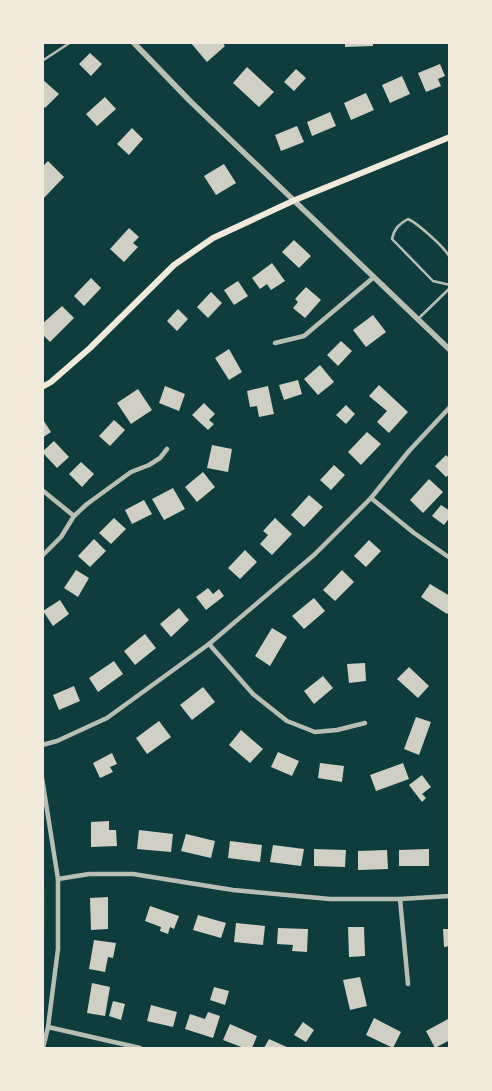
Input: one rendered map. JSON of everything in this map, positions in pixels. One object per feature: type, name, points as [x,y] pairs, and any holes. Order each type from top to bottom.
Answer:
[{"type":"main road","points":[[42,387],[51,382],[90,348],[174,266],[213,238],[295,200],[450,137]]},
{"type":"street","points":[[133,42],[190,101],[450,350]]},
{"type":"street","points":[[275,343],[304,336],[374,277]]},
{"type":"street","points":[[42,745],[57,741],[107,718],[210,644],[314,555],[371,498],[408,451],[450,407]]},
{"type":"street","points":[[42,556],[61,537],[74,516],[87,504],[130,472],[149,465],[160,458],[166,448]]},
{"type":"street","points":[[42,490],[74,516]]},
{"type":"street","points":[[371,498],[414,533],[450,558]]},
{"type":"street","points":[[210,644],[253,694],[287,722],[315,732],[337,730],[365,723]]},
{"type":"street","points":[[42,778],[58,879],[58,949],[48,1027],[43,1048]]},
{"type":"street","points":[[58,879],[89,874],[132,874],[233,890],[330,899],[400,900],[450,896]]},
{"type":"street","points":[[400,900],[408,984]]},
{"type":"street","points":[[48,1027],[140,1048]]},
{"type":"lane","points":[[42,61],[71,42]]},
{"type":"lane","points":[[418,320],[450,286],[433,281],[421,270],[392,239],[394,231],[401,222],[408,219],[417,223],[447,252],[450,258]]},
{"type":"shaded area","points":[[42,858],[46,899],[43,970],[42,970]]},
{"type":"building","points":[[190,42],[222,42],[225,46],[207,62]]},
{"type":"building","points":[[345,42],[373,42],[373,46],[345,47]]},
{"type":"building","points":[[90,53],[102,64],[91,76],[79,64]]},
{"type":"building","points":[[440,64],[445,76],[438,79],[441,86],[426,92],[418,73]]},
{"type":"building","points":[[247,67],[274,92],[259,107],[233,83]]},
{"type":"building","points":[[296,69],[306,78],[294,91],[284,82]]},
{"type":"building","points":[[402,76],[410,94],[390,103],[382,85]]},
{"type":"building","points":[[42,79],[59,94],[45,108],[42,105]]},
{"type":"building","points":[[366,93],[374,110],[351,120],[344,103]]},
{"type":"building","points":[[105,97],[116,109],[97,126],[86,114]]},
{"type":"building","points":[[330,112],[336,126],[312,136],[307,122]]},
{"type":"building","points":[[297,126],[304,142],[281,151],[275,135]]},
{"type":"building","points":[[132,128],[143,139],[129,155],[117,144]]},
{"type":"building","points":[[48,161],[64,177],[42,200],[42,167]]},
{"type":"building","points":[[224,164],[236,183],[216,195],[204,176]]},
{"type":"building","points":[[129,228],[139,237],[133,243],[138,247],[124,262],[110,249]]},
{"type":"building","points":[[294,240],[311,256],[299,268],[282,252]]},
{"type":"building","points":[[272,263],[285,281],[271,290],[267,284],[260,289],[252,278]]},
{"type":"building","points":[[91,278],[101,288],[84,306],[74,296]]},
{"type":"building","points":[[238,281],[248,296],[234,305],[224,290]]},
{"type":"building","points":[[306,287],[321,300],[305,318],[293,308],[298,302],[295,299]]},
{"type":"building","points":[[211,292],[222,303],[208,318],[197,307]]},
{"type":"building","points":[[62,306],[74,318],[50,342],[42,334],[42,324]]},
{"type":"building","points":[[178,309],[188,319],[177,331],[167,321]]},
{"type":"building","points":[[373,315],[386,332],[366,347],[353,330]]},
{"type":"building","points":[[341,341],[352,351],[338,366],[327,355]]},
{"type":"building","points":[[229,349],[242,372],[229,380],[215,358]]},
{"type":"building","points":[[320,365],[334,382],[318,395],[304,379]]},
{"type":"building","points":[[298,380],[302,394],[284,400],[279,385]]},
{"type":"building","points":[[379,385],[408,412],[389,433],[377,422],[387,411],[369,396]]},
{"type":"building","points":[[165,386],[185,394],[179,411],[159,403]]},
{"type":"building","points":[[268,386],[274,414],[259,417],[257,406],[250,407],[247,391]]},
{"type":"building","points":[[138,389],[152,410],[131,424],[117,403]]},
{"type":"building","points":[[204,403],[215,414],[209,420],[214,424],[208,430],[192,415]]},
{"type":"building","points":[[346,405],[355,414],[346,424],[336,415]]},
{"type":"building","points":[[42,418],[51,432],[42,438]]},
{"type":"building","points":[[114,420],[125,430],[110,446],[99,436]]},
{"type":"building","points":[[367,432],[381,444],[361,465],[348,452]]},
{"type":"building","points":[[54,441],[69,457],[57,468],[42,452]]},
{"type":"building","points":[[212,445],[232,449],[228,472],[207,468]]},
{"type":"building","points":[[446,455],[450,459],[450,474],[446,477],[435,466]]},
{"type":"building","points":[[81,462],[94,474],[82,487],[69,474]]},
{"type":"building","points":[[334,465],[345,475],[331,490],[320,480]]},
{"type":"building","points":[[203,472],[215,487],[197,502],[185,487]]},
{"type":"building","points":[[429,479],[443,492],[423,513],[410,500]]},
{"type":"building","points":[[173,488],[185,509],[164,520],[152,499]]},
{"type":"building","points":[[309,495],[323,507],[304,527],[291,515]]},
{"type":"building","points":[[144,500],[152,514],[132,524],[125,510]]},
{"type":"building","points":[[441,505],[450,511],[450,517],[444,525],[432,516]]},
{"type":"building","points":[[114,518],[126,529],[111,544],[99,533]]},
{"type":"building","points":[[275,518],[292,534],[272,555],[260,544],[268,535],[263,531]]},
{"type":"building","points":[[94,539],[106,551],[90,567],[78,556]]},
{"type":"building","points":[[369,540],[381,551],[366,567],[354,556]]},
{"type":"building","points":[[245,550],[257,562],[240,579],[228,568]]},
{"type":"building","points":[[76,570],[89,578],[78,597],[64,588]]},
{"type":"building","points":[[342,570],[354,582],[335,601],[323,590]]},
{"type":"building","points":[[430,584],[450,596],[450,610],[447,614],[421,597]]},
{"type":"building","points":[[208,588],[213,594],[219,589],[224,596],[206,610],[196,597]]},
{"type":"building","points":[[314,598],[325,611],[304,629],[292,616]]},
{"type":"building","points":[[60,600],[69,614],[53,626],[43,611]]},
{"type":"building","points":[[179,608],[189,620],[171,637],[160,624]]},
{"type":"building","points":[[272,628],[287,637],[270,666],[255,656]]},
{"type":"building","points":[[145,634],[156,648],[135,665],[124,651]]},
{"type":"building","points":[[114,661],[123,674],[98,692],[89,678]]},
{"type":"building","points":[[365,663],[366,681],[349,683],[347,664]]},
{"type":"building","points":[[409,667],[429,686],[418,698],[397,679]]},
{"type":"building","points":[[323,676],[333,688],[314,704],[304,691]]},
{"type":"building","points":[[74,686],[80,701],[59,710],[53,695]]},
{"type":"building","points":[[203,687],[215,702],[192,720],[180,705]]},
{"type":"building","points":[[416,717],[431,722],[419,755],[404,749]]},
{"type":"building","points":[[159,721],[171,737],[147,754],[136,738]]},
{"type":"building","points":[[241,730],[263,749],[250,763],[229,745]]},
{"type":"building","points":[[278,752],[299,761],[292,776],[271,767]]},
{"type":"building","points":[[112,753],[117,764],[110,767],[113,772],[100,778],[93,763]]},
{"type":"building","points":[[320,763],[344,766],[342,782],[318,778]]},
{"type":"building","points":[[403,763],[409,779],[376,791],[370,775]]},
{"type":"building","points":[[422,775],[431,787],[422,794],[426,798],[422,802],[409,785]]},
{"type":"building","points":[[109,821],[109,830],[116,830],[117,846],[91,847],[91,822]]},
{"type":"building","points":[[139,830],[173,834],[171,852],[137,849]]},
{"type":"building","points":[[186,834],[215,841],[211,858],[181,851]]},
{"type":"building","points":[[230,841],[262,845],[260,862],[228,858]]},
{"type":"building","points":[[273,845],[304,849],[301,866],[270,862]]},
{"type":"building","points":[[314,849],[346,850],[345,867],[314,866]]},
{"type":"building","points":[[429,849],[429,866],[399,866],[399,850]]},
{"type":"building","points":[[387,850],[388,869],[358,870],[358,851]]},
{"type":"building","points":[[108,897],[108,929],[91,930],[90,898]]},
{"type":"building","points":[[150,906],[179,916],[174,929],[170,927],[168,934],[160,931],[161,927],[145,921]]},
{"type":"building","points":[[198,915],[226,923],[221,938],[193,930]]},
{"type":"building","points":[[236,923],[265,926],[263,945],[234,942]]},
{"type":"building","points":[[348,927],[364,927],[365,956],[349,957]]},
{"type":"building","points":[[278,928],[308,929],[307,952],[292,951],[293,945],[277,944]]},
{"type":"building","points":[[443,929],[450,929],[450,946],[444,947]]},
{"type":"building","points":[[94,940],[116,943],[113,958],[108,957],[105,972],[89,969]]},
{"type":"building","points":[[360,977],[367,1006],[350,1010],[343,980]]},
{"type":"building","points":[[92,983],[110,987],[105,1016],[87,1013]]},
{"type":"building","points":[[214,987],[229,991],[225,1005],[210,1000]]},
{"type":"building","points":[[113,1001],[125,1004],[121,1020],[109,1016]]},
{"type":"building","points":[[151,1005],[177,1012],[173,1027],[147,1021]]},
{"type":"building","points":[[208,1012],[220,1016],[213,1038],[185,1029],[190,1014],[205,1019]]},
{"type":"building","points":[[374,1018],[401,1032],[393,1048],[366,1035]]},
{"type":"building","points":[[450,1018],[450,1040],[435,1048],[426,1031]]},
{"type":"building","points":[[303,1022],[314,1030],[306,1042],[294,1035]]},
{"type":"building","points":[[230,1024],[257,1036],[252,1048],[244,1048],[223,1040]]},
{"type":"building","points":[[269,1039],[289,1048],[264,1048]]}]
